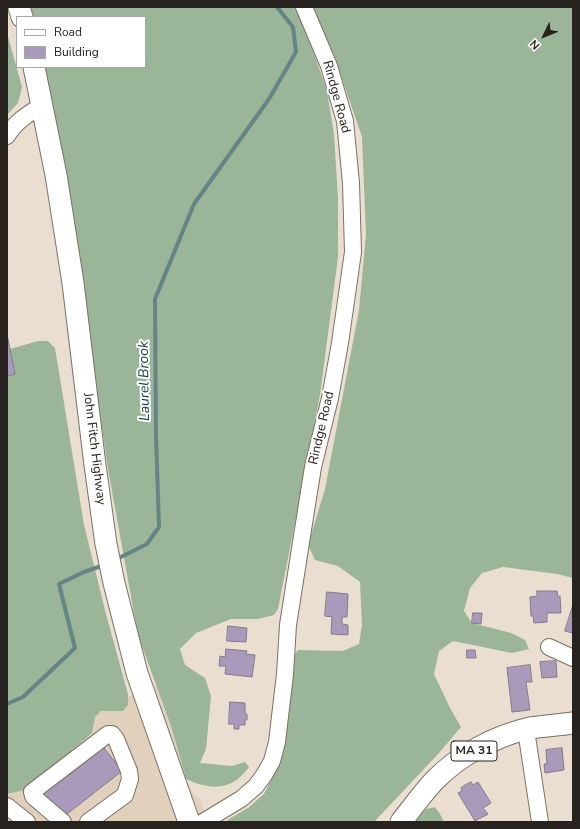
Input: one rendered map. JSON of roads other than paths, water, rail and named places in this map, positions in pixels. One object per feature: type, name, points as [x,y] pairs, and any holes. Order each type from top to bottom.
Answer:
[{"type":"main road","name":"John Fitch Highway","points":[[34,68],[56,175],[85,375],[106,544],[114,583],[137,673],[189,822]]},
{"type":"main road","name":"MA 31","points":[[401,822],[434,782],[462,758],[480,747],[526,730],[573,723]]},
{"type":"street","name":"Rindge Road","points":[[203,822],[241,799],[256,786],[272,761],[277,742],[285,674],[288,625],[313,467],[330,398],[340,343],[353,252],[351,183],[345,121],[329,66],[304,7]]},
{"type":"street","points":[[7,136],[23,117],[41,106]]},
{"type":"street","points":[[548,647],[573,658]]},
{"type":"street","points":[[526,730],[540,822]]},
{"type":"street","points":[[17,814],[20,808],[33,796],[34,790],[108,734],[112,734],[116,739],[129,771],[130,779],[125,795],[95,820]]},
{"type":"street","points":[[33,796],[63,822]]},
{"type":"waterway","name":"Laurel Brook","points":[[115,560],[147,544],[159,527],[156,437],[155,299],[194,204],[269,99],[296,52],[293,27],[277,7]]},
{"type":"waterway","name":"Laurel Brook","points":[[7,704],[23,697],[75,648],[59,584],[84,572],[104,565]]}]
